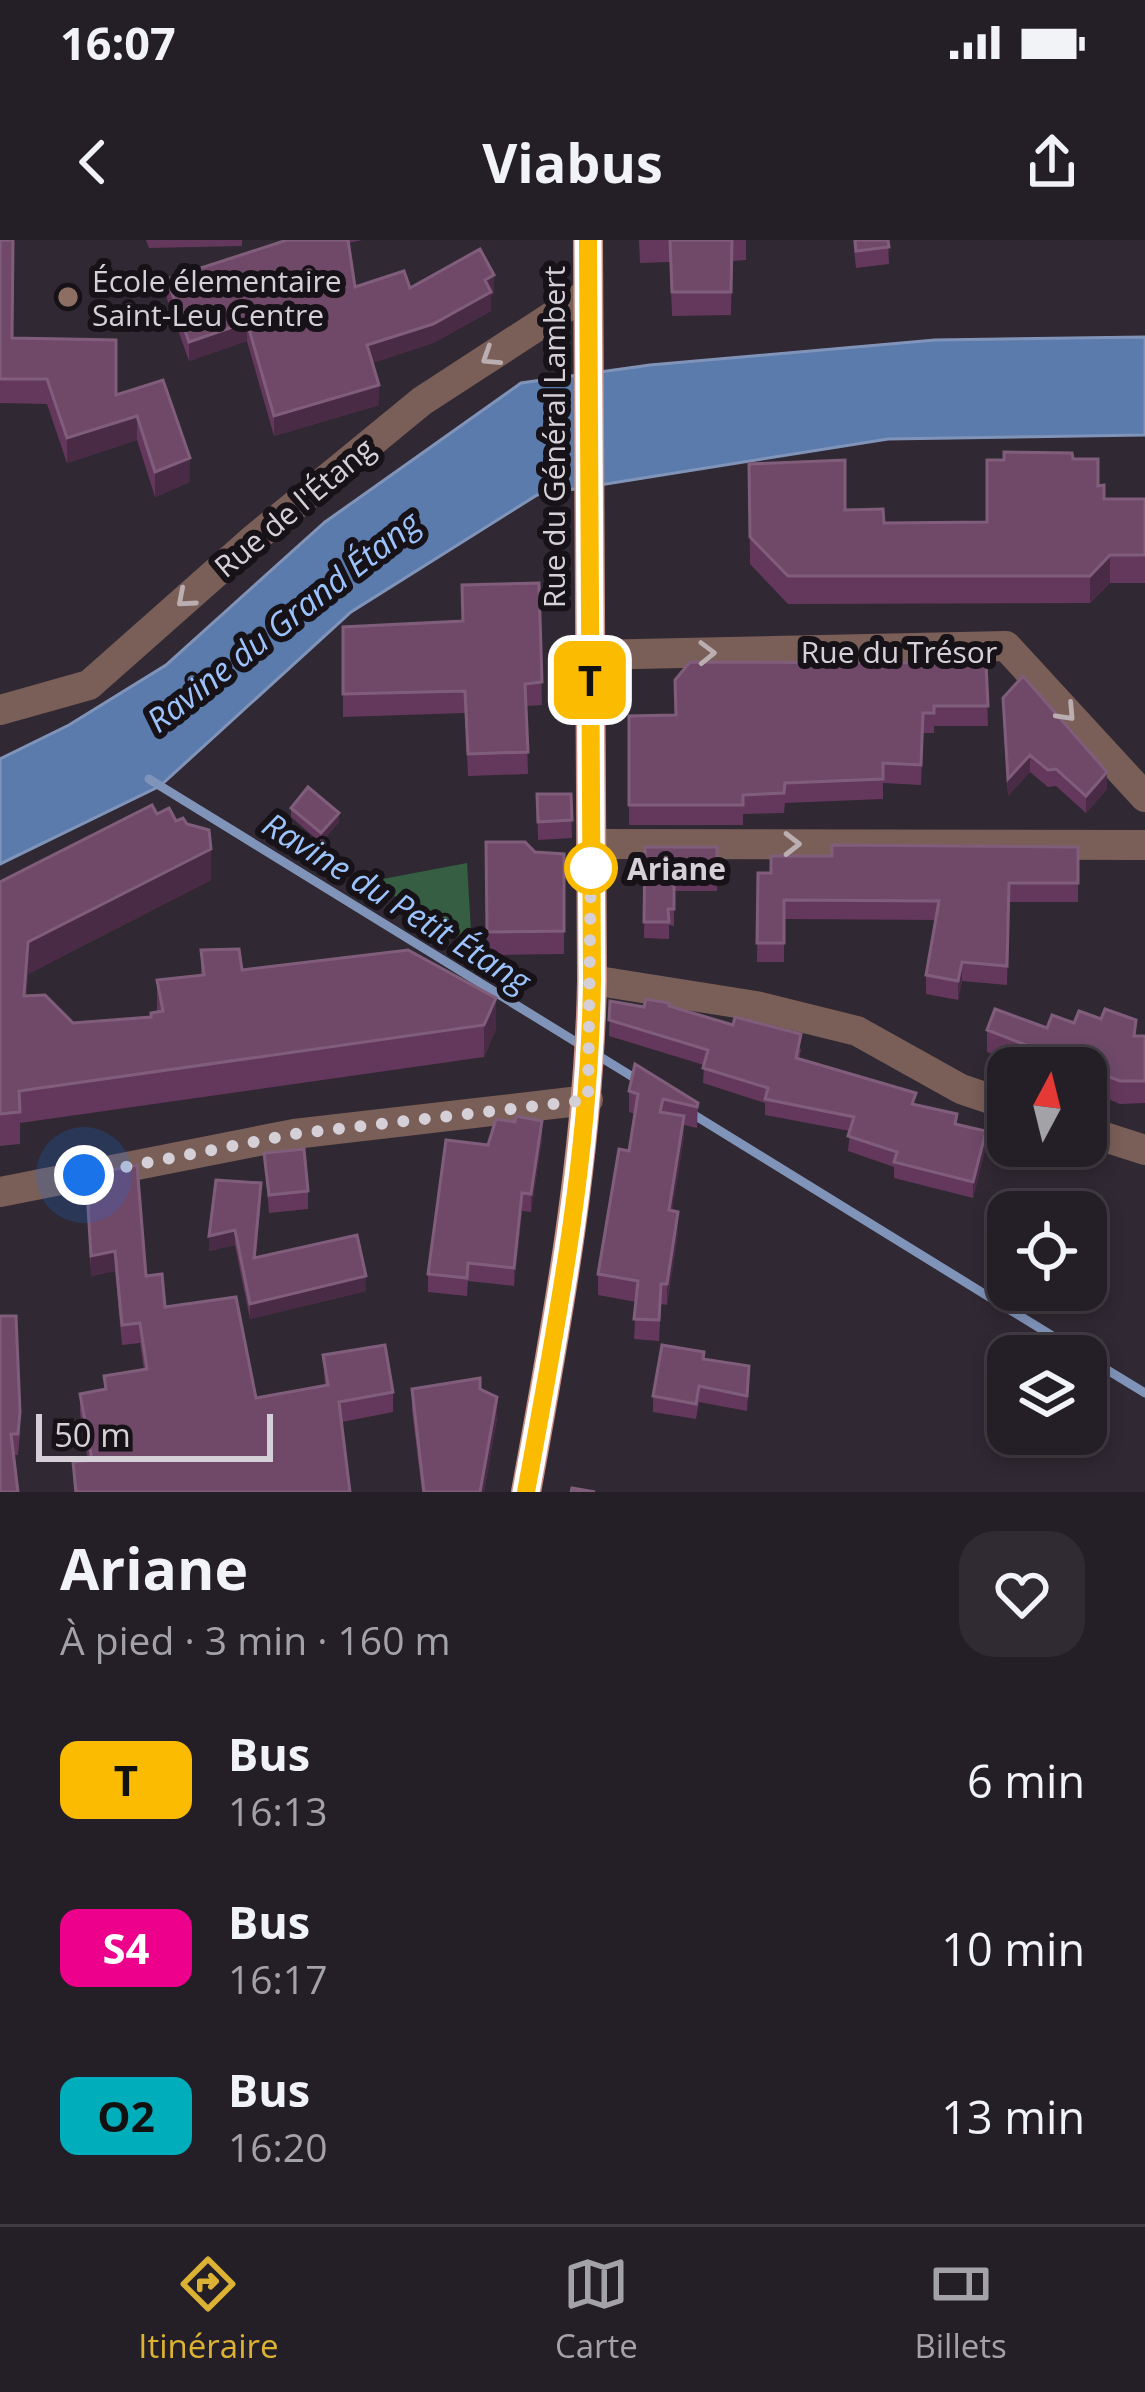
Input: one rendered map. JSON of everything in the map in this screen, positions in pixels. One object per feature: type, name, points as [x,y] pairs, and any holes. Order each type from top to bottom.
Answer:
[{"type":"main road","name":"Rue du Général Lambert","points":[[526,1492],[552,1351],[588,1087],[592,992],[588,240]]},
{"type":"street","name":"Rue de l'Étang","points":[[0,710],[89,685],[255,538],[422,401],[588,293]]},
{"type":"street","name":"Rue du Trésor","points":[[590,655],[1006,646],[1145,797]]},
{"type":"street","points":[[559,857],[591,850],[1145,845]]},
{"type":"street","points":[[592,992],[756,1006],[857,1031],[961,1089],[987,1098]]},
{"type":"street","points":[[0,1192],[294,1134],[588,1087]]},
{"type":"street","points":[[1107,1138],[1145,1150]]},
{"type":"green space","points":[[467,863],[472,948],[372,881]]},
{"type":"water","name":"Ravine du Grand Étang","points":[[1145,337],[1145,435],[888,439],[537,495],[351,612],[160,786],[0,864],[0,759],[69,725],[166,665],[325,522],[521,383],[650,365],[935,340]]},
{"type":"building","points":[[0,240],[13,240],[12,338],[116,340],[116,395],[163,380],[190,458],[155,472],[137,416],[67,438],[47,379],[0,379]]},
{"type":"building","points":[[287,240],[348,240],[355,287],[404,271],[410,288],[480,249],[494,275],[485,280],[491,292],[433,324],[367,345],[379,385],[274,416],[247,322],[189,342],[167,279]]},
{"type":"building","points":[[670,240],[732,240],[731,292],[672,292]]},
{"type":"building","points":[[855,240],[888,240],[889,247],[856,251]]},
{"type":"building","points":[[1004,452],[1072,453],[1073,459],[1098,459],[1098,486],[1104,485],[1104,499],[1145,499],[1145,555],[1110,555],[1090,576],[788,576],[750,537],[749,464],[845,460],[845,510],[883,509],[884,523],[987,522],[987,460],[1004,460]]},
{"type":"building","points":[[539,583],[542,682],[525,684],[528,752],[468,754],[465,691],[343,694],[343,627],[463,621],[462,585]]},
{"type":"building","points":[[690,662],[986,663],[988,706],[934,706],[934,713],[923,713],[921,765],[883,763],[883,779],[785,783],[784,793],[743,795],[743,805],[629,805],[629,716],[676,715],[675,680]]},
{"type":"building","points":[[1023,676],[1107,772],[1086,796],[1056,769],[1048,770],[1030,755],[1008,779],[1003,698]]},
{"type":"building","points":[[308,787],[339,813],[321,833],[291,808]]},
{"type":"building","points":[[537,794],[571,794],[572,820],[538,822]]},
{"type":"building","points":[[152,805],[157,814],[169,808],[176,821],[183,818],[187,824],[209,830],[211,849],[28,942],[24,996],[45,995],[73,1023],[151,1017],[163,1011],[157,980],[204,975],[201,950],[239,949],[242,970],[408,950],[496,998],[484,1025],[19,1091],[20,1112],[0,1114],[0,882]]},
{"type":"building","points":[[486,842],[525,842],[535,852],[564,854],[564,931],[487,932]]},
{"type":"building","points":[[832,845],[1078,847],[1078,883],[1009,883],[1007,966],[962,962],[958,981],[926,975],[939,901],[784,900],[784,943],[757,943],[758,873],[771,873],[771,856],[832,856]]},
{"type":"building","points":[[645,847],[717,847],[717,875],[674,874],[674,909],[668,909],[669,922],[644,922]]},
{"type":"building","points":[[646,999],[733,1025],[735,1017],[801,1034],[796,1058],[916,1093],[912,1104],[957,1114],[955,1124],[986,1131],[973,1182],[894,1162],[897,1152],[848,1136],[854,1117],[765,1099],[768,1088],[703,1068],[708,1050],[609,1020],[610,1001],[644,1007]]},
{"type":"building","points":[[995,1009],[1047,1028],[1052,1015],[1074,1023],[1079,1011],[1101,1019],[1105,1009],[1136,1020],[1134,1036],[1145,1036],[1145,1081],[1107,1076],[1107,1047],[1031,1047],[987,1030]]},
{"type":"building","points":[[635,1064],[698,1103],[697,1107],[663,1099],[660,1112],[684,1116],[669,1210],[678,1212],[667,1284],[661,1284],[659,1320],[634,1319],[638,1281],[598,1274],[619,1149],[629,1151],[638,1094],[629,1091]]},
{"type":"building","points":[[516,1116],[542,1121],[531,1194],[522,1193],[514,1268],[468,1263],[467,1278],[428,1274],[446,1140],[488,1145],[496,1119],[515,1122]]},
{"type":"building","points":[[304,1149],[308,1191],[269,1195],[264,1153]]},
{"type":"building","points":[[137,1165],[146,1276],[162,1274],[165,1307],[236,1297],[256,1398],[328,1385],[323,1355],[385,1345],[393,1392],[339,1402],[350,1492],[76,1492],[73,1462],[92,1460],[80,1394],[106,1389],[104,1376],[147,1369],[140,1323],[122,1325],[115,1251],[91,1256],[86,1175]]},
{"type":"building","points":[[216,1180],[261,1183],[254,1258],[357,1235],[366,1276],[250,1304],[235,1230],[209,1236]]},
{"type":"building","points":[[0,1316],[16,1316],[20,1412],[18,1434],[11,1434],[18,1492],[0,1492]]},
{"type":"building","points":[[662,1345],[704,1352],[703,1359],[749,1366],[747,1396],[699,1386],[696,1404],[653,1396]]},
{"type":"building","points":[[480,1378],[480,1389],[497,1397],[480,1492],[424,1492],[412,1389]]},
{"type":"waterway","name":"Ravine du Petit Étang","points":[[149,779],[641,1082]]},
{"type":"waterway","name":"Ravine du Petit Étang","points":[[691,1113],[1051,1335]]},
{"type":"waterway","name":"Ravine du Petit Étang","points":[[1107,1370],[1145,1393]]},
{"type":"bus line","name":"T","points":[[526,1492],[552,1351],[588,1100],[592,980],[588,240]]},
{"type":"place","name":"École élementaire Saint-Leu Centre","points":[[68,297]]},
{"type":"place","name":"Ariane","points":[[591,868]]},
{"type":"route","points":[[84,1175],[294,1134],[588,1100],[591,857],[591,868]]}]
